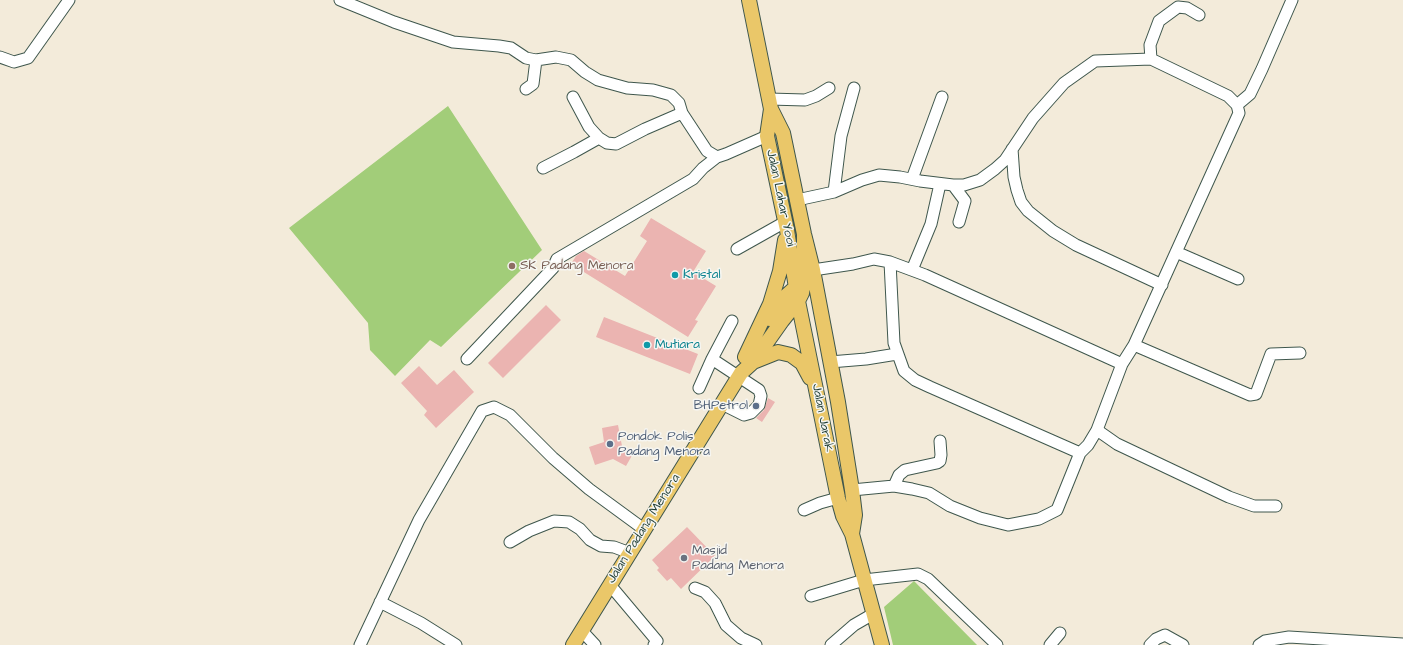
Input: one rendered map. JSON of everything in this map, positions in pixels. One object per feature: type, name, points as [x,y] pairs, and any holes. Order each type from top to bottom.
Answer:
[{"type":"main road","name":"Jalan Lahar Yooi","points":[[749,0],[770,104],[783,132],[804,234]]},
{"type":"main road","name":"Jalan Lahar Yooi","points":[[770,104],[767,136],[799,294]]},
{"type":"main road","points":[[749,359],[770,304],[780,271],[786,226]]},
{"type":"main road","points":[[804,234],[813,270],[830,359]]},
{"type":"main road","points":[[804,234],[804,281],[799,294],[814,318],[830,359]]},
{"type":"main road","name":"Jalan Padang Menora","points":[[573,645],[749,359],[782,321],[799,294]]},
{"type":"main road","name":"Jalan Jarak","points":[[799,294],[838,498],[843,516],[852,534],[882,645]]},
{"type":"main road","points":[[749,359],[778,352],[791,355],[802,363],[817,391]]},
{"type":"main road","name":"Jalan Jarak","points":[[830,359],[852,490],[855,515],[852,534]]},
{"type":"street","points":[[0,57],[14,62],[28,58],[68,0]]},
{"type":"street","points":[[340,0],[394,22],[454,42],[511,48],[526,58],[536,60],[556,57],[571,60],[585,72],[598,80],[627,88],[653,90],[671,95],[679,103],[682,113],[707,151],[717,157]]},
{"type":"street","points":[[1237,105],[1250,94],[1292,0]]},
{"type":"street","points":[[1151,59],[1150,45],[1159,22],[1178,7],[1187,8],[1199,15]]},
{"type":"street","points":[[797,200],[834,192],[862,180],[879,175],[954,185],[964,185],[980,180],[996,169],[1005,160],[1034,118],[1064,83],[1076,73],[1095,61],[1151,59],[1228,96],[1237,105],[1239,113],[1162,285],[1134,344],[1122,364],[1097,430],[1088,445],[1080,453],[1057,510],[1039,519],[1008,525],[980,518],[950,506],[929,493],[912,489],[894,486],[852,490]]},
{"type":"street","points":[[526,89],[532,84],[536,60]]},
{"type":"street","points":[[770,104],[805,100],[816,96],[829,88]]},
{"type":"street","points":[[834,192],[842,136],[854,88]]},
{"type":"street","points":[[573,97],[589,127],[599,138],[608,143],[616,144],[644,129],[682,113]]},
{"type":"street","points":[[912,179],[942,97]]},
{"type":"street","points":[[467,359],[553,268],[557,259],[693,179],[703,168],[717,157],[767,136]]},
{"type":"street","points":[[543,168],[599,138]]},
{"type":"street","points":[[1012,149],[1016,190],[1021,202],[1028,211],[1053,231],[1076,245],[1162,285]]},
{"type":"street","points":[[912,270],[931,224],[940,184]]},
{"type":"street","points":[[954,185],[965,201],[959,222]]},
{"type":"street","points":[[737,248],[786,226]]},
{"type":"street","points":[[1176,252],[1238,279]]},
{"type":"street","points":[[813,270],[874,260],[890,262],[925,275],[1122,364]]},
{"type":"street","points":[[890,262],[894,343],[904,371],[915,380],[1080,453]]},
{"type":"street","points":[[699,388],[732,321]]},
{"type":"street","points":[[1134,344],[1250,396],[1256,394],[1271,354],[1300,353]]},
{"type":"street","points":[[830,359],[866,359],[897,354]]},
{"type":"street","points":[[712,359],[740,375],[758,390],[761,396],[758,405],[752,413],[744,414],[722,404]]},
{"type":"street","points":[[360,645],[419,520],[482,411],[494,408],[510,416],[553,458],[589,489],[645,530]]},
{"type":"street","points":[[1097,430],[1117,444],[1229,497],[1254,506],[1276,506]]},
{"type":"street","points":[[894,486],[899,475],[905,470],[940,461],[940,441]]},
{"type":"street","points":[[804,510],[820,502],[838,498]]},
{"type":"street","points":[[510,542],[529,531],[554,521],[569,522],[580,529],[590,540],[601,546],[614,547],[630,552]]},
{"type":"street","points":[[811,596],[864,580],[918,574],[928,579],[997,645]]},
{"type":"street","points":[[610,585],[657,641],[654,645]]},
{"type":"street","points":[[695,588],[704,592],[715,603],[726,625],[741,638],[756,645]]},
{"type":"street","points":[[380,602],[416,620],[456,645]]},
{"type":"street","points":[[831,645],[854,625],[873,614]]},
{"type":"street","points":[[582,631],[595,645]]},
{"type":"street","points":[[1050,645],[1060,633]]},
{"type":"street","points":[[1150,645],[1156,639],[1165,635],[1183,645]]},
{"type":"street","points":[[1259,645],[1265,641],[1289,637],[1403,644]]},
{"type":"green space","points":[[448,106],[542,250],[441,347],[430,340],[395,376],[370,350],[368,323],[289,228]]},
{"type":"green space","points":[[914,581],[977,645],[893,645],[884,607]]},
{"type":"building","points":[[651,218],[706,251],[693,272],[716,286],[695,320],[698,321],[688,337],[571,264],[576,256],[584,251],[625,276],[647,241],[640,236]]},
{"type":"building","points":[[546,305],[561,320],[503,378],[488,363]]},
{"type":"building","name":"Mutiara","points":[[604,317],[698,354],[690,374],[596,337]]},
{"type":"building","points":[[419,366],[437,385],[454,370],[474,392],[436,428],[424,415],[427,411],[401,383]]},
{"type":"building","points":[[768,398],[775,402],[762,422],[756,418],[764,410]]},
{"type":"building","name":"Pondok Polis Padang Menora","points":[[618,425],[622,446],[634,452],[626,466],[613,459],[595,465],[589,447],[604,442],[602,428]]},
{"type":"building","name":"Masjid Padang Menora","points":[[687,527],[715,556],[681,589],[671,578],[667,581],[657,570],[659,568],[652,560]]},
{"type":"place","name":"SK Padang Menora","points":[[512,266]]},
{"type":"place","name":"Kristal","points":[[675,275]]},
{"type":"place","name":"Mutiara","points":[[647,345]]},
{"type":"place","name":"BHPetrol","points":[[756,406]]},
{"type":"place","name":"Pondok Polis Padang Menora","points":[[610,444]]},
{"type":"place","name":"Masjid Padang Menora","points":[[684,558]]}]
